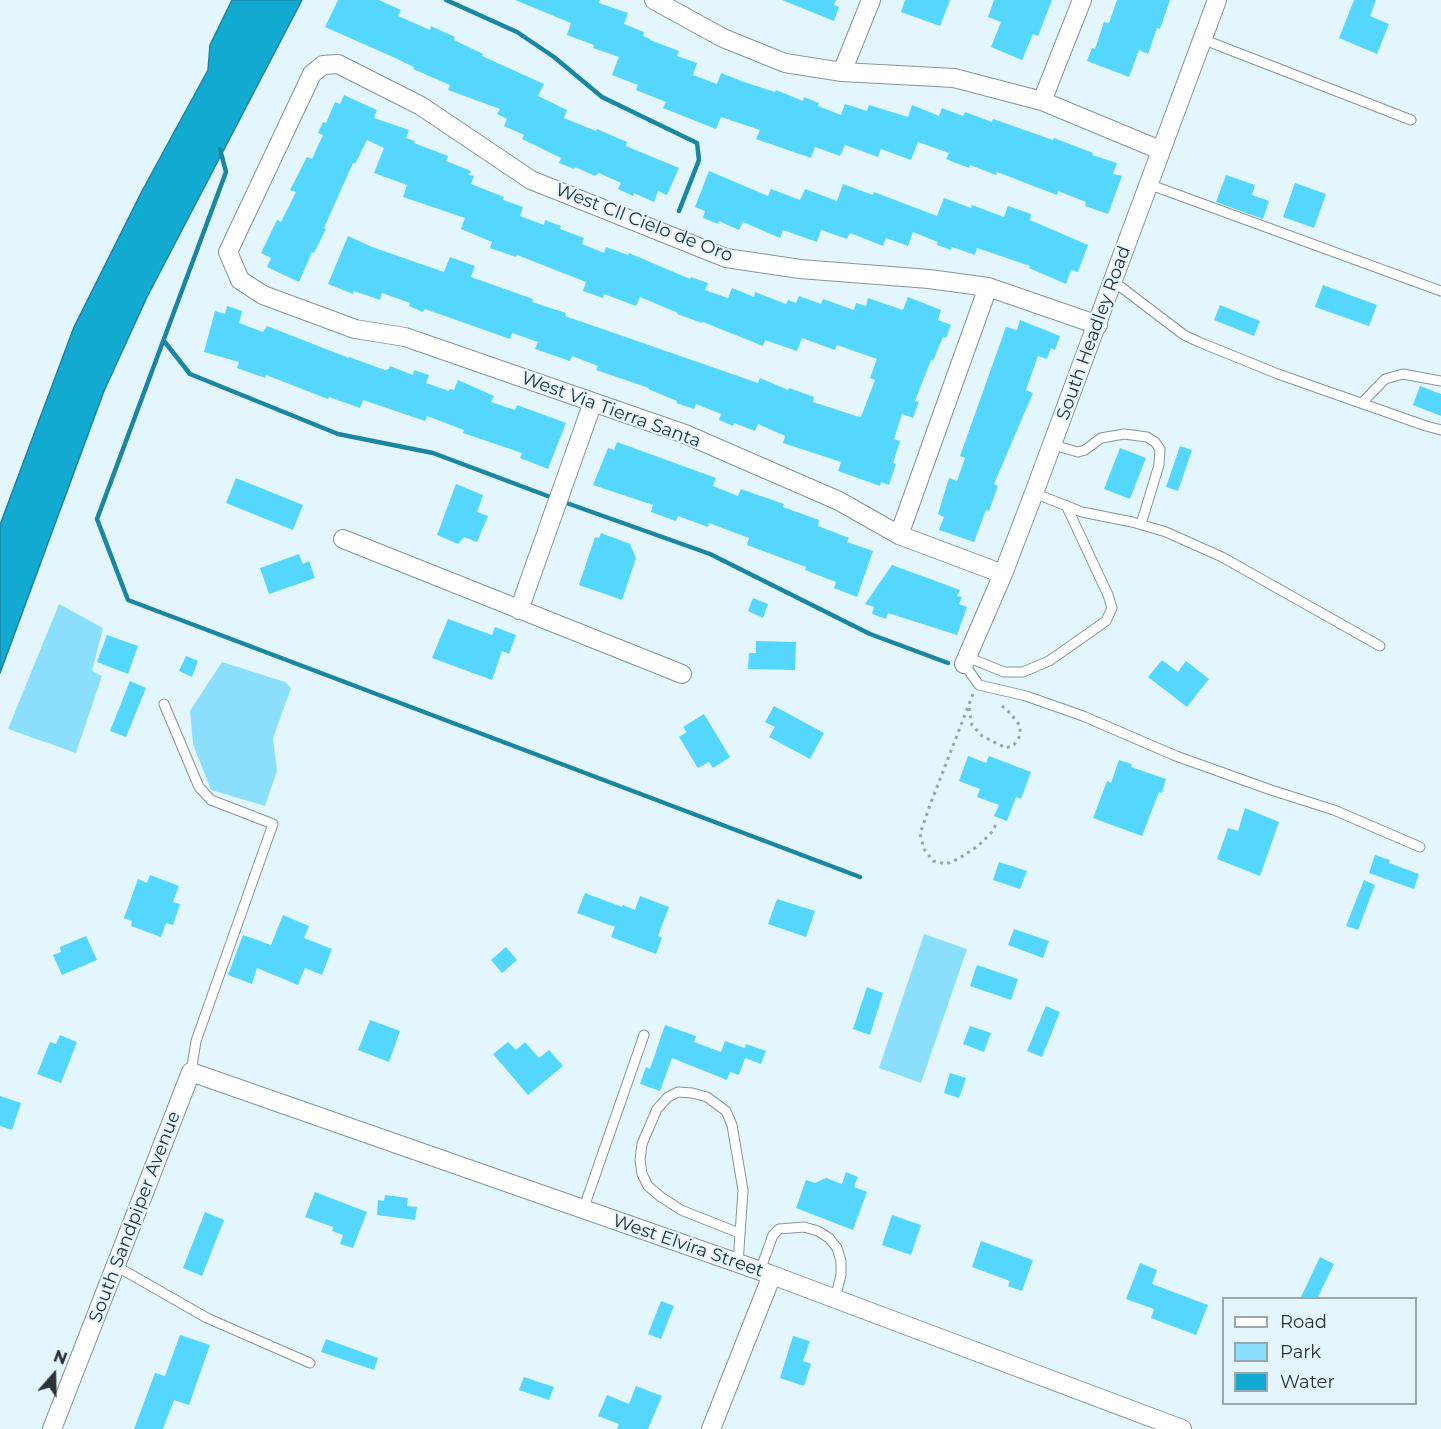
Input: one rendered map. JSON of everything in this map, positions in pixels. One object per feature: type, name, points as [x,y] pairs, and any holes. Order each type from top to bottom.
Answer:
[{"type":"street","points":[[842,72],[870,0]]},
{"type":"street","points":[[1042,102],[1082,0]]},
{"type":"street","name":"South Headley Road","points":[[966,661],[1003,574],[1053,445],[1217,0]]},
{"type":"street","points":[[657,1],[723,38],[785,63],[842,72],[954,78],[1042,102],[1160,150]]},
{"type":"street","name":"West Cll Cielo de Oro","points":[[228,252],[312,74],[323,65],[338,64],[421,106],[531,180],[726,258],[800,269],[929,279],[988,287],[1098,325]]},
{"type":"street","name":"West Via Tierra Santa","points":[[228,252],[240,280],[263,295],[355,329],[405,337],[685,434],[839,501],[899,535],[1003,574]]},
{"type":"street","points":[[899,535],[988,287]]},
{"type":"street","points":[[519,610],[593,402]]},
{"type":"street","points":[[343,539],[682,674]]},
{"type":"street","name":"West Elvira Street","points":[[191,1072],[766,1273],[1182,1429]]},
{"type":"street","name":"South Sandpiper Avenue","points":[[52,1429],[191,1072]]},
{"type":"street","points":[[711,1429],[766,1273]]},
{"type":"lane","points":[[1202,39],[1411,120]]},
{"type":"lane","points":[[1148,184],[1441,291]]},
{"type":"lane","points":[[1113,281],[1184,335],[1278,374],[1441,430]]},
{"type":"lane","points":[[1362,403],[1385,379],[1403,374],[1441,381]]},
{"type":"lane","points":[[1053,445],[1078,452],[1085,450],[1101,438],[1124,434],[1148,437],[1155,442],[1160,449],[1160,465],[1141,524]]},
{"type":"lane","points":[[1034,493],[1082,512],[1166,531],[1222,557],[1380,646]]},
{"type":"lane","points":[[966,661],[1004,672],[1023,672],[1049,661],[1106,621],[1112,608],[1108,596],[1065,505]]},
{"type":"lane","points":[[966,661],[979,685],[1026,696],[1083,716],[1176,756],[1334,810],[1420,847]]},
{"type":"lane","points":[[164,704],[199,787],[211,800],[273,824],[196,1041],[191,1072]]},
{"type":"lane","points":[[583,1210],[644,1035]]},
{"type":"lane","points":[[738,1264],[743,1190],[732,1125],[726,1111],[707,1097],[678,1092],[668,1097],[657,1108],[642,1144],[640,1160],[642,1174],[648,1186],[681,1210],[739,1233]]},
{"type":"lane","points":[[766,1273],[773,1235],[779,1229],[804,1227],[819,1231],[837,1248],[841,1261],[841,1275],[835,1299]]},
{"type":"lane","points":[[116,1266],[207,1318],[310,1363]]},
{"type":"path","points":[[976,681],[969,706],[920,834],[924,849],[933,861],[946,864],[978,846],[997,823]]},
{"type":"path","points":[[969,706],[972,725],[982,736],[1006,748],[1014,745],[1020,736],[1020,726],[1011,714],[989,695],[986,687]]},
{"type":"green space","points":[[59,604],[103,628],[92,671],[102,676],[76,753],[8,729]]},
{"type":"green space","points":[[222,662],[285,682],[291,688],[273,738],[277,771],[265,806],[211,790],[193,744],[190,711]]},
{"type":"green space","points":[[924,934],[967,949],[921,1083],[879,1068]]},
{"type":"water","points":[[232,0],[302,0],[147,297],[104,391],[0,673],[0,525],[74,327],[142,191],[208,70],[210,45]]},
{"type":"building","points":[[338,0],[379,0],[401,10],[398,16],[430,30],[431,26],[455,37],[454,40],[483,54],[482,56],[544,84],[538,96],[567,110],[564,118],[627,142],[626,146],[679,168],[667,195],[658,191],[654,202],[634,193],[633,196],[618,189],[621,183],[599,173],[595,176],[559,163],[561,158],[522,139],[524,135],[504,126],[507,119],[497,114],[500,109],[448,90],[450,85],[325,27]]},
{"type":"building","points":[[515,0],[600,0],[599,3],[628,13],[624,24],[644,32],[643,36],[650,40],[679,51],[677,56],[697,63],[693,75],[717,84],[721,73],[803,101],[804,97],[819,103],[818,106],[841,115],[845,104],[867,111],[869,105],[908,117],[912,105],[939,116],[942,108],[963,116],[965,112],[992,122],[993,119],[1053,140],[1054,138],[1093,153],[1092,155],[1117,163],[1113,174],[1122,176],[1108,214],[1085,206],[1086,202],[1058,191],[1057,195],[997,172],[996,175],[970,165],[969,168],[946,159],[949,153],[918,142],[911,160],[881,149],[878,157],[845,145],[840,156],[815,147],[811,158],[756,139],[760,130],[721,117],[716,129],[663,108],[666,102],[636,90],[638,85],[612,75],[619,57],[593,48],[594,45],[567,35],[571,23]]},
{"type":"building","points":[[782,0],[836,0],[834,5],[839,7],[834,21]]},
{"type":"building","points":[[905,0],[950,0],[940,26],[901,12]]},
{"type":"building","points":[[994,0],[1052,0],[1038,36],[1033,34],[1022,60],[991,47],[1001,22],[988,17]]},
{"type":"building","points":[[1117,0],[1170,0],[1148,54],[1139,50],[1129,77],[1087,61],[1092,48],[1095,49],[1104,22],[1109,23]]},
{"type":"building","points":[[1354,0],[1376,0],[1370,16],[1389,24],[1377,54],[1339,38]]},
{"type":"building","points":[[344,95],[377,110],[374,118],[409,130],[406,138],[415,141],[414,143],[448,156],[446,161],[471,171],[469,175],[474,176],[471,184],[523,207],[520,216],[544,225],[545,220],[561,226],[560,229],[584,238],[582,244],[604,253],[606,247],[628,255],[629,253],[690,279],[691,277],[708,283],[705,290],[728,298],[732,288],[754,297],[755,292],[786,304],[788,300],[796,303],[799,296],[821,304],[823,299],[854,310],[856,303],[866,306],[868,298],[903,310],[908,297],[941,310],[938,320],[951,325],[933,361],[931,360],[915,401],[919,402],[913,418],[902,414],[894,439],[900,441],[889,485],[881,482],[880,486],[838,471],[841,462],[783,443],[785,436],[758,424],[755,431],[734,423],[733,426],[719,420],[721,414],[696,404],[694,409],[676,403],[677,401],[649,388],[596,370],[598,366],[572,356],[570,361],[535,349],[538,342],[512,333],[510,339],[425,309],[423,312],[409,306],[410,303],[382,293],[380,300],[354,291],[353,294],[328,284],[348,236],[372,247],[444,272],[450,257],[475,266],[471,277],[533,299],[532,302],[566,313],[565,316],[758,383],[760,378],[788,390],[789,388],[814,397],[813,402],[856,416],[861,417],[875,380],[870,378],[877,359],[837,345],[835,350],[802,338],[797,351],[765,340],[763,346],[677,314],[640,297],[636,306],[604,294],[603,298],[583,291],[586,282],[517,255],[516,257],[490,248],[492,242],[461,229],[465,218],[403,197],[407,185],[374,173],[384,148],[367,140],[355,164],[353,163],[324,228],[326,229],[314,253],[312,252],[299,282],[267,267],[271,258],[261,253],[277,220],[281,222],[296,192],[290,190],[307,157],[312,159],[323,135],[318,133],[323,122],[326,123],[335,102],[340,104]]},
{"type":"building","points":[[709,171],[768,196],[771,189],[800,200],[805,189],[837,201],[843,184],[873,195],[874,192],[937,216],[944,198],[1004,217],[1008,206],[1031,214],[1030,220],[1088,245],[1078,272],[1071,270],[1066,284],[1029,268],[1030,266],[977,248],[975,255],[952,247],[951,250],[913,232],[908,246],[886,238],[883,246],[850,233],[847,239],[821,230],[817,242],[783,230],[780,238],[743,222],[739,230],[719,221],[718,224],[703,218],[705,211],[695,207]]},
{"type":"building","points":[[1226,175],[1255,185],[1252,195],[1269,201],[1263,219],[1216,202]]},
{"type":"building","points":[[1295,183],[1326,194],[1314,228],[1283,217]]},
{"type":"building","points":[[1323,285],[1377,305],[1369,326],[1315,307]]},
{"type":"building","points":[[1220,305],[1260,321],[1254,336],[1214,320]]},
{"type":"building","points":[[227,306],[242,311],[239,323],[263,332],[267,326],[385,370],[390,366],[413,375],[414,370],[429,375],[426,383],[449,391],[454,390],[458,380],[494,396],[491,402],[515,410],[517,405],[566,423],[548,469],[520,458],[522,453],[463,433],[464,430],[427,416],[425,421],[363,400],[360,408],[329,397],[328,399],[266,375],[265,378],[237,368],[239,362],[204,352],[215,311],[225,314]]},
{"type":"building","points":[[1020,320],[1060,336],[1055,350],[1051,348],[1047,359],[1038,356],[1026,390],[1033,393],[994,484],[998,486],[974,542],[939,530],[944,517],[938,514],[949,478],[957,481],[965,458],[960,456],[1006,327],[1017,330]]},
{"type":"building","points":[[1420,386],[1441,394],[1441,416],[1413,405]]},
{"type":"building","points":[[617,442],[716,478],[713,486],[738,496],[741,489],[784,504],[783,507],[819,520],[818,526],[849,538],[847,542],[873,551],[857,597],[834,588],[836,582],[805,570],[806,567],[747,545],[749,538],[709,523],[708,527],[678,516],[676,521],[651,512],[653,505],[593,485],[608,448],[614,450]]},
{"type":"building","points":[[1180,446],[1192,450],[1178,491],[1166,487]]},
{"type":"building","points":[[1120,448],[1146,458],[1130,499],[1104,489]]},
{"type":"building","points":[[236,478],[303,505],[293,530],[226,503]]},
{"type":"building","points":[[456,484],[483,495],[477,512],[488,516],[477,542],[464,537],[458,544],[437,535]]},
{"type":"building","points":[[601,533],[630,544],[636,558],[622,600],[579,585],[595,537],[599,538]]},
{"type":"building","points":[[299,554],[303,564],[309,561],[315,578],[269,594],[260,568]]},
{"type":"building","points":[[892,565],[960,590],[957,596],[962,597],[959,604],[967,607],[957,635],[888,613],[886,619],[872,614],[874,607],[865,604]]},
{"type":"building","points":[[753,598],[768,604],[763,618],[748,611]]},
{"type":"building","points":[[448,619],[492,635],[495,627],[516,635],[509,654],[502,651],[492,680],[432,658]]},
{"type":"building","points":[[107,635],[138,646],[128,674],[97,662]]},
{"type":"building","points":[[756,641],[796,642],[795,670],[748,669],[749,653],[756,653]]},
{"type":"building","points":[[186,656],[198,661],[192,677],[179,671]]},
{"type":"building","points":[[1162,660],[1178,672],[1186,661],[1209,679],[1187,707],[1148,677]]},
{"type":"building","points":[[130,681],[146,688],[126,737],[110,731]]},
{"type":"building","points":[[774,706],[824,733],[810,759],[769,737],[775,727],[765,722]]},
{"type":"building","points":[[704,714],[730,757],[713,768],[709,762],[698,768],[679,737],[687,732],[683,727]]},
{"type":"building","points":[[968,756],[986,763],[989,756],[1031,772],[1021,799],[1016,797],[1007,821],[994,816],[999,805],[977,797],[980,789],[959,781]]},
{"type":"building","points":[[1119,760],[1132,764],[1131,767],[1166,779],[1142,836],[1093,818],[1107,781],[1111,783]]},
{"type":"building","points":[[1245,808],[1279,822],[1260,876],[1217,859],[1228,828],[1238,831]]},
{"type":"building","points":[[1375,855],[1419,874],[1414,889],[1369,873]]},
{"type":"building","points":[[999,862],[1027,871],[1020,889],[993,880]]},
{"type":"building","points":[[150,875],[179,886],[173,902],[180,904],[173,925],[166,923],[161,937],[131,926],[132,921],[124,918],[138,879],[147,883]]},
{"type":"building","points":[[1364,880],[1375,885],[1358,930],[1346,926]]},
{"type":"building","points":[[585,893],[635,910],[640,896],[669,907],[658,936],[662,938],[656,954],[611,937],[615,927],[577,913]]},
{"type":"building","points":[[777,899],[815,911],[806,937],[768,924]]},
{"type":"building","points":[[283,915],[309,926],[304,938],[332,949],[322,975],[305,968],[298,985],[257,968],[252,984],[228,975],[243,935],[271,945]]},
{"type":"building","points":[[1014,929],[1049,941],[1043,958],[1008,945]]},
{"type":"building","points":[[86,936],[97,960],[62,975],[53,955],[61,952],[60,947]]},
{"type":"building","points":[[506,947],[517,960],[502,973],[491,960]]},
{"type":"building","points":[[977,965],[1018,979],[1011,1000],[970,986]]},
{"type":"building","points":[[867,987],[883,993],[870,1035],[853,1029]]},
{"type":"building","points":[[1046,1006],[1060,1012],[1042,1057],[1027,1051]]},
{"type":"building","points":[[370,1020],[400,1031],[389,1062],[358,1050]]},
{"type":"building","points":[[665,1025],[696,1036],[694,1042],[721,1052],[725,1041],[745,1048],[746,1044],[766,1051],[761,1064],[745,1058],[739,1075],[730,1072],[727,1080],[672,1058],[660,1091],[640,1084],[646,1067],[650,1069]]},
{"type":"building","points":[[970,1026],[991,1033],[984,1052],[963,1044]]},
{"type":"building","points":[[60,1035],[77,1042],[61,1083],[37,1074],[50,1042],[56,1044]]},
{"type":"building","points":[[508,1042],[516,1050],[525,1042],[539,1058],[549,1050],[563,1066],[528,1095],[493,1054]]},
{"type":"building","points":[[950,1073],[966,1078],[959,1098],[944,1093]]},
{"type":"building","points":[[0,1096],[21,1103],[12,1130],[0,1126]]},
{"type":"building","points":[[846,1172],[858,1177],[854,1187],[867,1192],[853,1230],[796,1208],[806,1180],[815,1183],[826,1178],[842,1184]]},
{"type":"building","points":[[315,1192],[367,1212],[353,1248],[340,1244],[343,1235],[332,1231],[333,1227],[305,1217]]},
{"type":"building","points":[[385,1195],[408,1198],[407,1206],[417,1207],[415,1220],[377,1215],[378,1200],[384,1201]]},
{"type":"building","points":[[205,1212],[224,1220],[202,1276],[183,1268]]},
{"type":"building","points":[[892,1215],[921,1225],[911,1255],[882,1245]]},
{"type":"building","points":[[981,1241],[1033,1260],[1022,1291],[1008,1286],[1010,1281],[972,1267]]},
{"type":"building","points":[[1320,1257],[1334,1264],[1318,1297],[1301,1297]]},
{"type":"building","points":[[1140,1263],[1157,1270],[1152,1284],[1208,1305],[1196,1335],[1151,1318],[1154,1309],[1126,1299]]},
{"type":"building","points":[[661,1301],[674,1306],[661,1339],[648,1334]]},
{"type":"building","points":[[180,1335],[210,1345],[189,1405],[174,1400],[163,1429],[134,1429],[155,1373],[165,1376]]},
{"type":"building","points":[[793,1336],[810,1341],[803,1361],[811,1364],[804,1386],[780,1378]]},
{"type":"building","points":[[326,1339],[378,1358],[374,1370],[321,1352]]},
{"type":"building","points":[[524,1377],[554,1387],[549,1400],[519,1390]]},
{"type":"building","points":[[636,1386],[662,1396],[648,1429],[617,1429],[619,1424],[598,1416],[607,1395],[629,1404]]},
{"type":"waterway","points":[[446,0],[517,32],[554,57],[602,97],[697,143],[699,160],[679,211]]},
{"type":"waterway","points":[[220,149],[226,172],[97,519],[128,600],[860,877]]},
{"type":"waterway","points":[[164,341],[190,374],[338,434],[433,453],[553,498]]},
{"type":"waterway","points":[[561,501],[710,554],[870,634],[948,663]]}]
